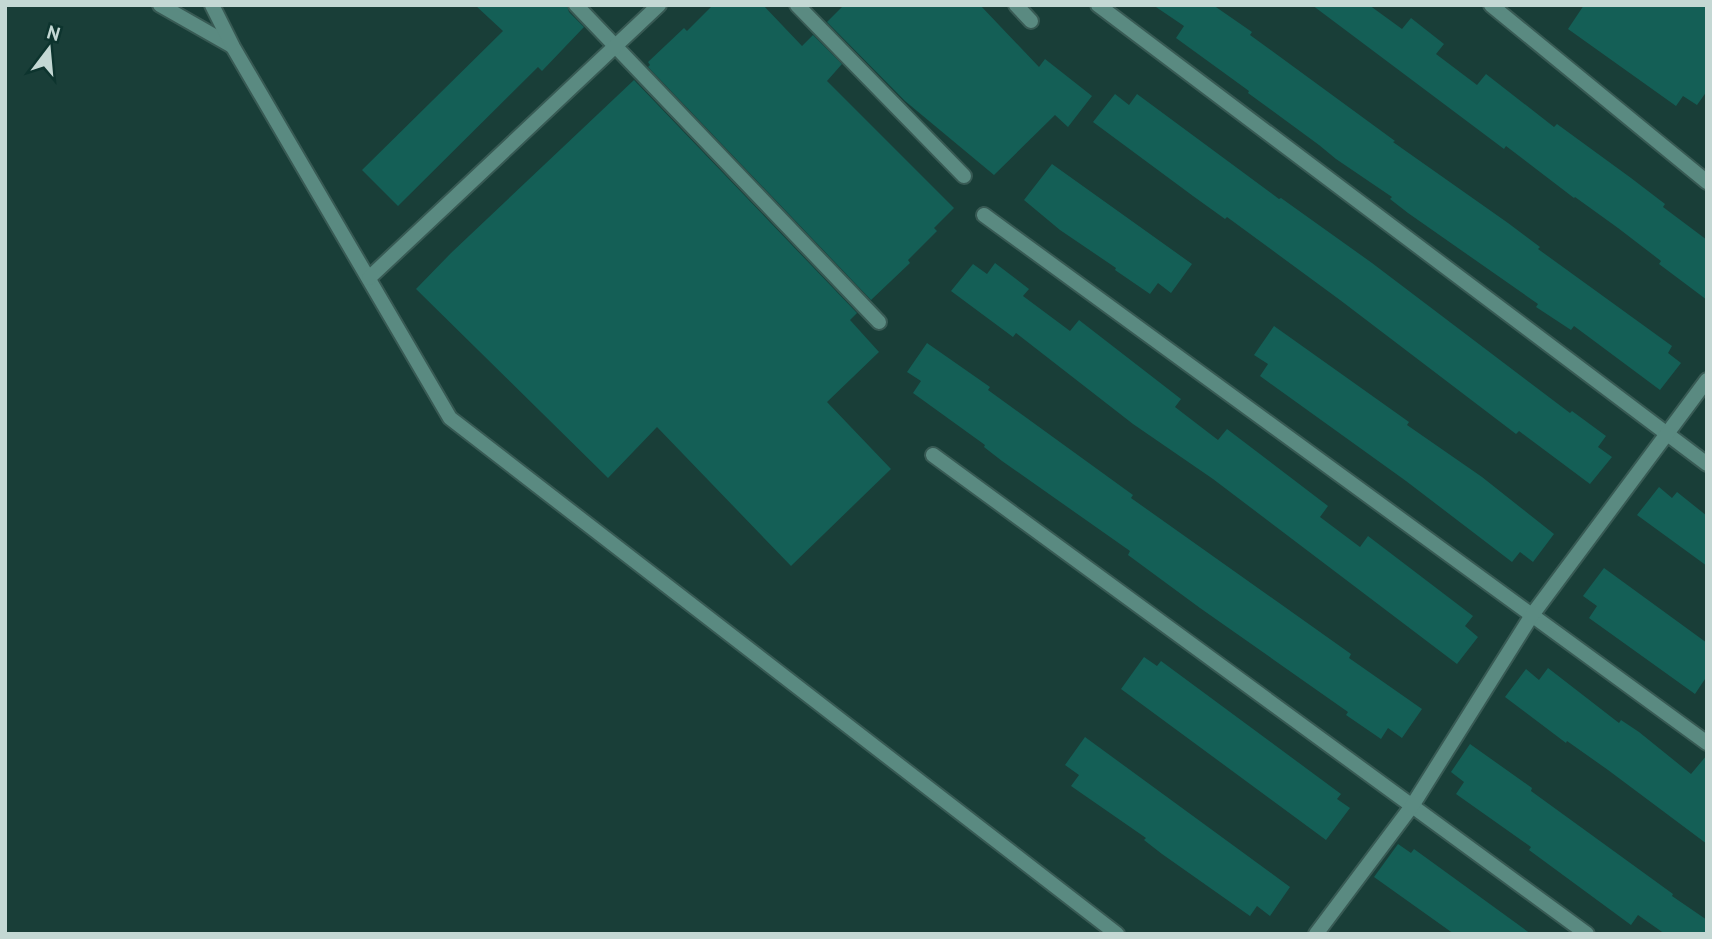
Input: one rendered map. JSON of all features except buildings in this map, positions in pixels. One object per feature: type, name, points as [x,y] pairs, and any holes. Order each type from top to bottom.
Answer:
[{"type":"street","points":[[160,5],[233,47]]},
{"type":"street","points":[[212,5],[233,47],[450,418],[1117,934]]},
{"type":"street","points":[[576,5],[879,322]]},
{"type":"street","points":[[369,278],[659,5]]},
{"type":"street","points":[[797,5],[964,176]]},
{"type":"street","points":[[1016,5],[1031,21]]},
{"type":"street","points":[[1098,5],[1707,464]]},
{"type":"street","points":[[1492,5],[1707,182]]},
{"type":"street","points":[[984,215],[1707,743]]},
{"type":"street","points":[[1316,934],[1412,806],[1532,615],[1707,380]]},
{"type":"street","points":[[933,454],[1587,934]]}]
